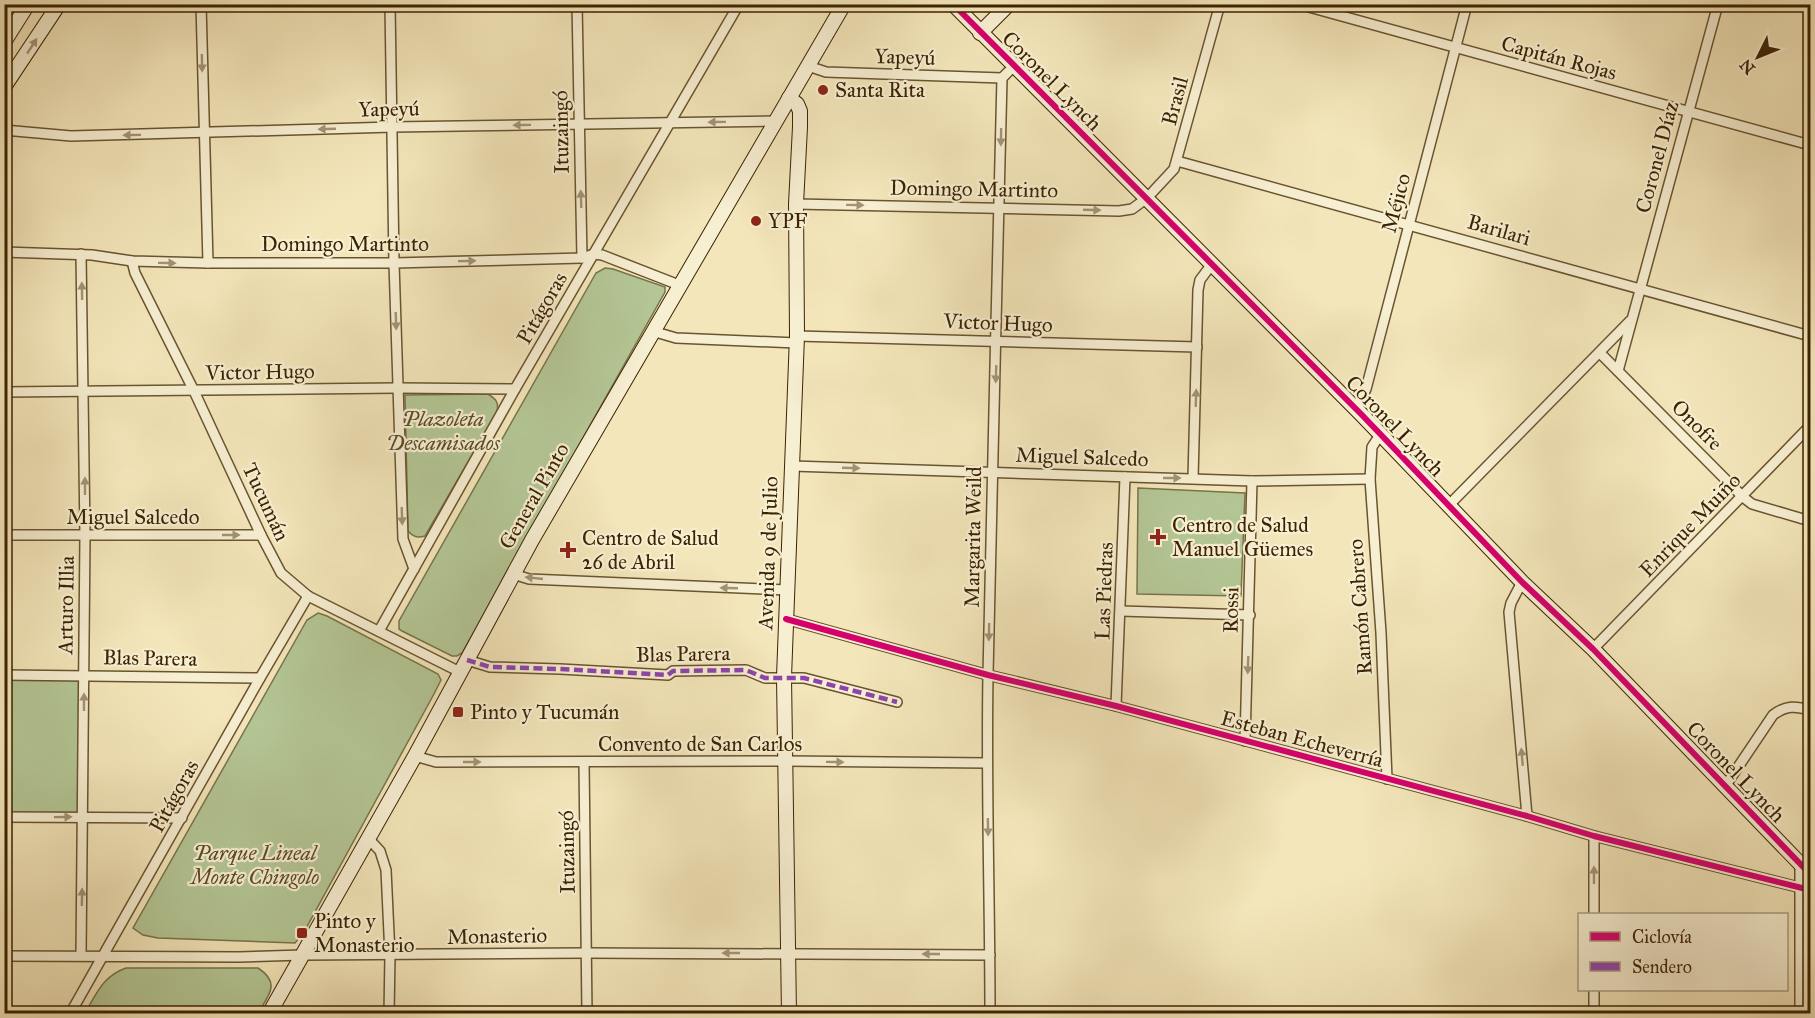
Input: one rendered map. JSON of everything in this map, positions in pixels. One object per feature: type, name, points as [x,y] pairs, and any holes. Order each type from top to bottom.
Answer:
[{"type":"street","points":[[4,42],[28,4]]},
{"type":"street","points":[[4,87],[59,4]]},
{"type":"street","points":[[201,4],[208,263]]},
{"type":"street","points":[[390,4],[394,262],[403,539],[414,569]]},
{"type":"street","name":"Ituzaingó","points":[[577,4],[582,258]]},
{"type":"street","name":"Pitágoras","points":[[379,631],[515,389],[739,4]]},
{"type":"street","name":"General Pinto","points":[[269,1014],[415,756],[513,574],[652,331],[844,4]]},
{"type":"street","name":"Coronel Lynch","points":[[953,4],[1356,409],[1522,582],[1593,649],[1810,874]]},
{"type":"street","points":[[980,33],[1009,4]]},
{"type":"street","name":"Brasil","points":[[1147,198],[1171,174],[1177,161],[1220,4]]},
{"type":"street","name":"Capitán Rojas","points":[[1298,4],[1810,146]]},
{"type":"street","name":"Méjico","points":[[1356,409],[1366,389],[1467,4]]},
{"type":"street","name":"Coronel Díaz","points":[[1618,371],[1718,4]]},
{"type":"street","name":"Yapeyú","points":[[808,66],[826,72],[1002,78]]},
{"type":"street","points":[[1002,78],[1014,66]]},
{"type":"street","name":"Margarita Weild","points":[[990,1014],[988,675],[1002,78]]},
{"type":"street","name":"Avenida 9 de Julio","points":[[789,98],[797,104],[800,111],[796,204],[797,339],[784,677],[789,1014]]},
{"type":"street","name":"Yapeyú","points":[[4,130],[71,136],[393,127],[776,121]]},
{"type":"street","name":"Barilari","points":[[1177,161],[1810,336]]},
{"type":"street","name":"Domingo Martinto","points":[[796,204],[1125,211],[1147,198]]},
{"type":"street","name":"Domingo Martinto","points":[[4,252],[81,254],[132,261],[208,263],[582,258],[594,254]]},
{"type":"street","name":"Arturo Illia","points":[[81,254],[85,535],[81,955]]},
{"type":"street","points":[[594,254],[679,285]]},
{"type":"street","name":"Tucumán","points":[[132,261],[135,273],[281,573],[308,596],[460,672]]},
{"type":"street","points":[[1193,478],[1198,290],[1200,280],[1212,264]]},
{"type":"street","name":"Coronel Díaz","points":[[1448,506],[1632,319]]},
{"type":"street","name":"Victor Hugo","points":[[652,331],[676,338],[997,341],[1197,347]]},
{"type":"street","name":"Onofre","points":[[1600,353],[1743,497],[1752,504],[1810,521]]},
{"type":"street","name":"Victor Hugo","points":[[4,392],[515,389]]},
{"type":"street","name":"Enrique Muiño","points":[[1593,649],[1810,426]]},
{"type":"street","name":"Ramón Cabrero","points":[[1380,435],[1372,447],[1370,479],[1381,633],[1387,779]]},
{"type":"street","name":"Miguel Salcedo","points":[[792,466],[1252,481],[1370,479]]},
{"type":"street","name":"Las Piedras","points":[[1116,706],[1125,477]]},
{"type":"street","name":"Rossi","points":[[1245,741],[1252,481]]},
{"type":"street","name":"Miguel Salcedo","points":[[4,535],[261,535]]},
{"type":"street","points":[[513,574],[529,579],[788,590]]},
{"type":"street","points":[[1522,582],[1509,612],[1527,816]]},
{"type":"street","name":"Pitágoras","points":[[70,1014],[308,596]]},
{"type":"street","points":[[1121,611],[1250,615]]},
{"type":"street","name":"Esteban Echeverría","points":[[786,620],[988,675],[1116,706],[1594,836],[1810,891]]},
{"type":"street","name":"Blas Parera","points":[[467,660],[490,667],[668,675],[673,671],[746,670],[765,678],[804,678],[897,702]]},
{"type":"street","name":"Blas Parera","points":[[4,675],[260,678]]},
{"type":"street","points":[[1726,785],[1773,715],[1781,708],[1788,706],[1810,710]]},
{"type":"street","name":"Convento de San Carlos","points":[[415,756],[436,762],[987,763]]},
{"type":"street","name":"Ituzaingó","points":[[585,762],[587,1014]]},
{"type":"street","points":[[4,818],[182,818]]},
{"type":"street","points":[[1594,836],[1594,913]]},
{"type":"street","points":[[368,838],[380,851],[386,870],[390,955],[389,1014]]},
{"type":"street","points":[[1800,863],[1800,1014]]},
{"type":"street","name":"Monasterio","points":[[4,956],[239,957],[586,953],[990,955]]},
{"type":"street","points":[[1594,991],[1594,1014]]},
{"type":"green space","points":[[605,268],[665,287],[665,292],[462,653],[452,656],[402,631],[399,629],[399,621],[596,273]]},
{"type":"green space","name":"Plazoleta Descamisados","points":[[488,394],[496,401],[497,412],[425,536],[413,536],[408,531],[405,395]]},
{"type":"green space","points":[[1138,488],[1245,493],[1241,596],[1137,594]]},
{"type":"green space","name":"Parque Lineal Monte Chingolo","points":[[318,613],[438,674],[441,680],[434,694],[304,932],[295,943],[158,938],[143,935],[133,928],[307,620]]},
{"type":"green space","points":[[4,675],[84,675],[83,817],[5,817]]},
{"type":"green space","points":[[126,968],[258,968],[269,979],[271,989],[258,1013],[85,1013],[106,980]]},
{"type":"marked path","points":[[467,660],[490,667],[668,675],[673,671],[746,670],[765,678],[804,678],[897,702]]},
{"type":"cycle path","points":[[953,4],[1362,415],[1522,582],[1593,649],[1810,874]]},
{"type":"cycle path","points":[[786,619],[988,675],[1116,706],[1527,816],[1594,836],[1810,890]]},
{"type":"place","name":"Santa Rita","points":[[823,90]]},
{"type":"place","name":"YPF","points":[[756,221]]},
{"type":"place","name":"Centro de Salud Manuel Güemes","points":[[1158,537]]},
{"type":"place","name":"Centro de Salud 26 de Abril","points":[[568,550]]},
{"type":"place","name":"Pinto y Tucumán","points":[[458,712]]},
{"type":"place","name":"Pinto y Monasterio","points":[[302,933]]}]
